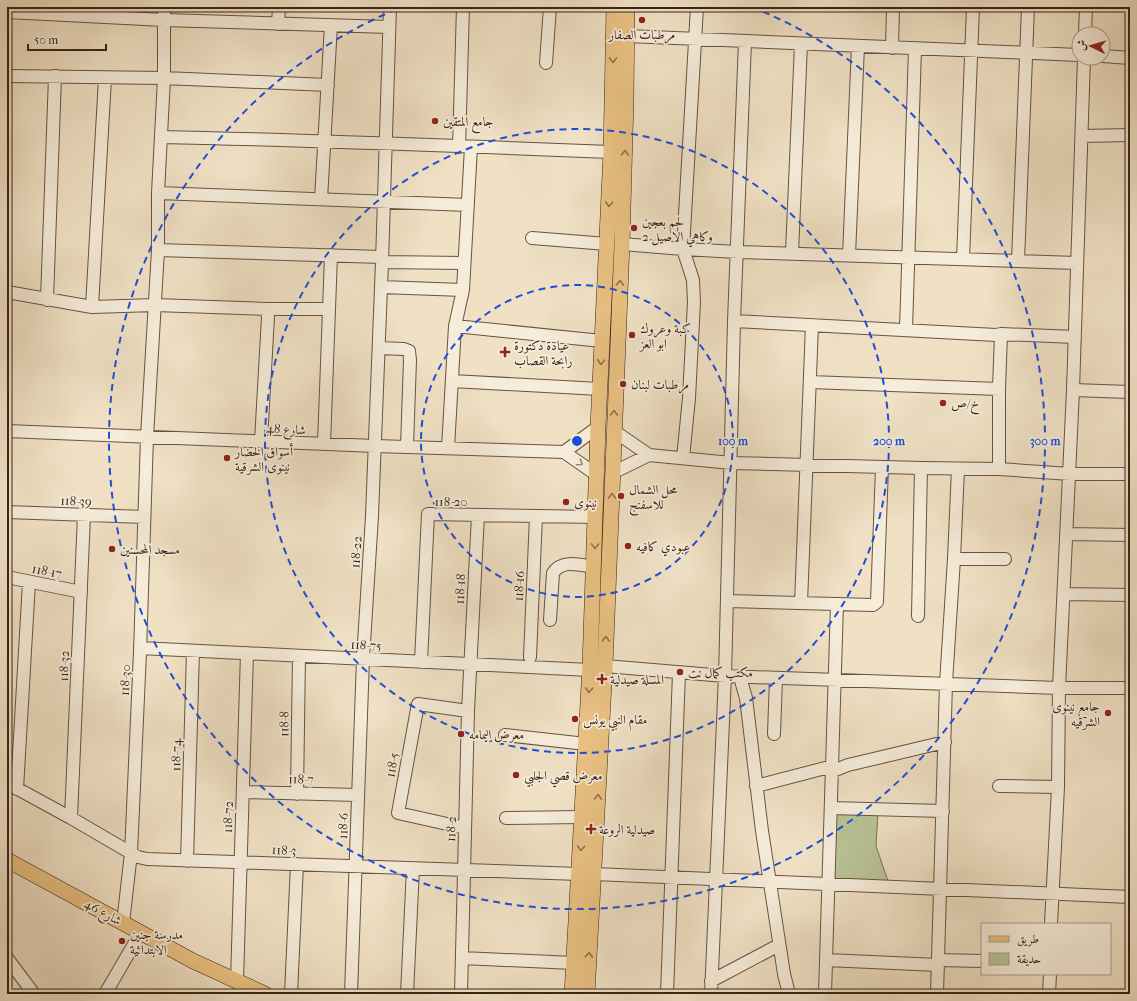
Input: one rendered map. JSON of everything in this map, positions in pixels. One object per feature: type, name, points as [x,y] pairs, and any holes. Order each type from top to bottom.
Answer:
[{"type":"main road","points":[[572,994],[574,964],[587,874],[605,666],[614,431],[614,244],[611,152],[614,7]]},
{"type":"main road","points":[[587,994],[587,874],[582,817],[590,670],[602,341],[614,244],[626,99],[627,7]]},
{"type":"main road","name":"شارع 46","points":[[7,860],[193,960],[265,994]]},
{"type":"street","name":"118-30","points":[[123,923],[131,853],[147,437],[158,250],[158,193],[164,78],[164,7]]},
{"type":"street","points":[[278,24],[279,7]]},
{"type":"street","name":"118-22","points":[[363,659],[375,446],[387,144],[390,7]]},
{"type":"street","points":[[458,147],[463,7]]},
{"type":"street","points":[[546,63],[550,7]]},
{"type":"street","points":[[683,458],[689,398],[694,302],[692,280],[683,250],[697,7]]},
{"type":"street","points":[[892,48],[893,7]]},
{"type":"street","points":[[963,259],[973,7]]},
{"type":"street","points":[[1018,261],[1028,7]]},
{"type":"street","points":[[1085,26],[1086,7]]},
{"type":"street","points":[[7,12],[54,11],[164,20],[389,27]]},
{"type":"street","points":[[322,199],[331,25]]},
{"type":"street","points":[[627,36],[1071,55]]},
{"type":"street","points":[[710,994],[728,601],[734,321],[738,252],[745,41]]},
{"type":"street","points":[[792,254],[801,44]]},
{"type":"street","points":[[849,255],[858,46]]},
{"type":"street","points":[[906,329],[915,49]]},
{"type":"street","points":[[1111,57],[1130,58]]},
{"type":"street","points":[[1052,923],[1052,894],[1058,787],[1059,688],[1070,474],[1084,66]]},
{"type":"street","points":[[7,76],[164,78],[328,85]]},
{"type":"street","points":[[46,300],[55,76]]},
{"type":"street","points":[[92,307],[105,78]]},
{"type":"street","points":[[1082,136],[1130,135]]},
{"type":"street","points":[[161,137],[326,141],[611,152]]},
{"type":"street","points":[[448,448],[455,326],[463,290],[471,147]]},
{"type":"street","points":[[158,193],[468,205]]},
{"type":"street","points":[[532,238],[683,250],[1076,263]]},
{"type":"street","points":[[158,250],[331,255],[464,263]]},
{"type":"street","points":[[324,444],[331,255]]},
{"type":"street","points":[[381,288],[463,290]]},
{"type":"street","points":[[7,292],[92,307],[155,305],[267,309],[329,309]]},
{"type":"street","points":[[261,441],[268,317],[267,309]]},
{"type":"street","points":[[734,321],[1074,337]]},
{"type":"street","points":[[801,603],[812,325]]},
{"type":"street","points":[[455,326],[602,341]]},
{"type":"street","points":[[1000,334],[1000,469]]},
{"type":"street","points":[[379,348],[409,351],[407,447]]},
{"type":"street","points":[[452,381],[600,389]]},
{"type":"street","points":[[810,382],[999,389]]},
{"type":"street","points":[[1073,390],[1130,392]]},
{"type":"street","points":[[597,475],[564,452],[598,427]]},
{"type":"street","name":"شارع 48","points":[[7,431],[564,452]]},
{"type":"street","points":[[614,431],[649,455],[683,458],[731,462],[806,465],[1000,469],[1070,474],[1130,474]]},
{"type":"street","points":[[612,473],[649,455]]},
{"type":"street","points":[[728,601],[873,605],[877,602],[882,467]]},
{"type":"street","points":[[918,616],[921,468]]},
{"type":"street","points":[[937,994],[946,683],[958,469]]},
{"type":"street","name":"118-39","points":[[7,512],[144,518]]},
{"type":"street","name":"118-20","points":[[421,662],[428,514],[596,517]]},
{"type":"street","name":"118-32","points":[[71,818],[84,515]]},
{"type":"street","name":"118-18","points":[[471,664],[478,515]]},
{"type":"street","name":"118-16","points":[[530,657],[536,516]]},
{"type":"street","points":[[1066,534],[1130,535]]},
{"type":"street","points":[[954,559],[1005,559]]},
{"type":"street","points":[[550,620],[553,573],[556,568],[563,564],[594,566]]},
{"type":"street","name":"118-17","points":[[7,577],[81,592]]},
{"type":"street","points":[[12,786],[29,582]]},
{"type":"street","points":[[1064,594],[1130,595]]},
{"type":"street","points":[[825,994],[837,604]]},
{"type":"street","name":"118-75","points":[[140,648],[590,670]]},
{"type":"street","name":"118-74","points":[[187,860],[193,651]]},
{"type":"street","name":"118-72","points":[[237,981],[247,653]]},
{"type":"street","name":"118-8","points":[[297,794],[299,656]]},
{"type":"street","name":"118-6","points":[[351,994],[363,659]]},
{"type":"street","name":"118-2","points":[[461,994],[468,711],[471,664]]},
{"type":"street","points":[[605,666],[740,677],[1059,688],[1130,688]]},
{"type":"street","points":[[667,994],[679,673]]},
{"type":"street","points":[[740,677],[746,698],[756,786],[779,945],[784,992]]},
{"type":"street","points":[[774,734],[776,678]]},
{"type":"street","name":"118-5","points":[[465,828],[398,813],[418,704],[468,711]]},
{"type":"street","points":[[505,735],[586,744]]},
{"type":"street","points":[[756,786],[945,742]]},
{"type":"street","name":"118-3","points":[[12,786],[138,857],[147,859],[587,874],[1130,897]]},
{"type":"street","points":[[999,786],[1058,787]]},
{"type":"street","name":"118-7","points":[[243,792],[358,795]]},
{"type":"street","points":[[831,808],[943,811]]},
{"type":"street","points":[[506,818],[582,817]]},
{"type":"street","points":[[291,994],[297,864]]},
{"type":"street","points":[[407,994],[413,868]]},
{"type":"street","points":[[105,994],[141,932]]},
{"type":"street","points":[[711,981],[779,945]]},
{"type":"street","points":[[7,958],[34,994]]},
{"type":"street","points":[[462,958],[574,964]]},
{"type":"street","points":[[826,960],[938,963],[981,961]]},
{"type":"street","points":[[1049,994],[1050,975]]},
{"type":"green space","points":[[835,812],[878,812],[876,846],[888,881],[832,882]]},
{"type":"place","name":"مرطبات الصفار","points":[[642,20]]},
{"type":"place","name":"جامع المتقين","points":[[435,121]]},
{"type":"place","name":"لحم بعجين وكاهي الاصيل 2","points":[[634,228]]},
{"type":"place","name":"كبة وعروك ابو العز","points":[[632,335]]},
{"type":"place","name":"عيادة دكتورة رابحة القصاب","points":[[505,352]]},
{"type":"place","name":"مرطبات لبنان","points":[[623,384]]},
{"type":"place","name":"خ/ص","points":[[943,403]]},
{"type":"place","name":"أسواق الخضار نينوى الشرقية","points":[[227,458]]},
{"type":"place","name":"محل الشمال للاسفنج","points":[[621,496]]},
{"type":"place","name":"نينوى","points":[[566,502]]},
{"type":"place","name":"عبودي كافيه","points":[[628,546]]},
{"type":"place","name":"مسجد المحسنين","points":[[112,549]]},
{"type":"place","name":"مكتب كمال نت","points":[[680,672]]},
{"type":"place","name":"المسلة صيدلية","points":[[602,679]]},
{"type":"place","name":"جامع نينوى الشرقيه","points":[[1108,713]]},
{"type":"place","name":"مقام النبي يونس","points":[[575,719]]},
{"type":"place","name":"معرض اليمامه","points":[[461,734]]},
{"type":"place","name":"معرض قصي الجلبي","points":[[516,775]]},
{"type":"place","name":"صيدلية الروعة","points":[[591,829]]},
{"type":"place","name":"مدرسة جنين الابتدائية","points":[[122,941]]}]
